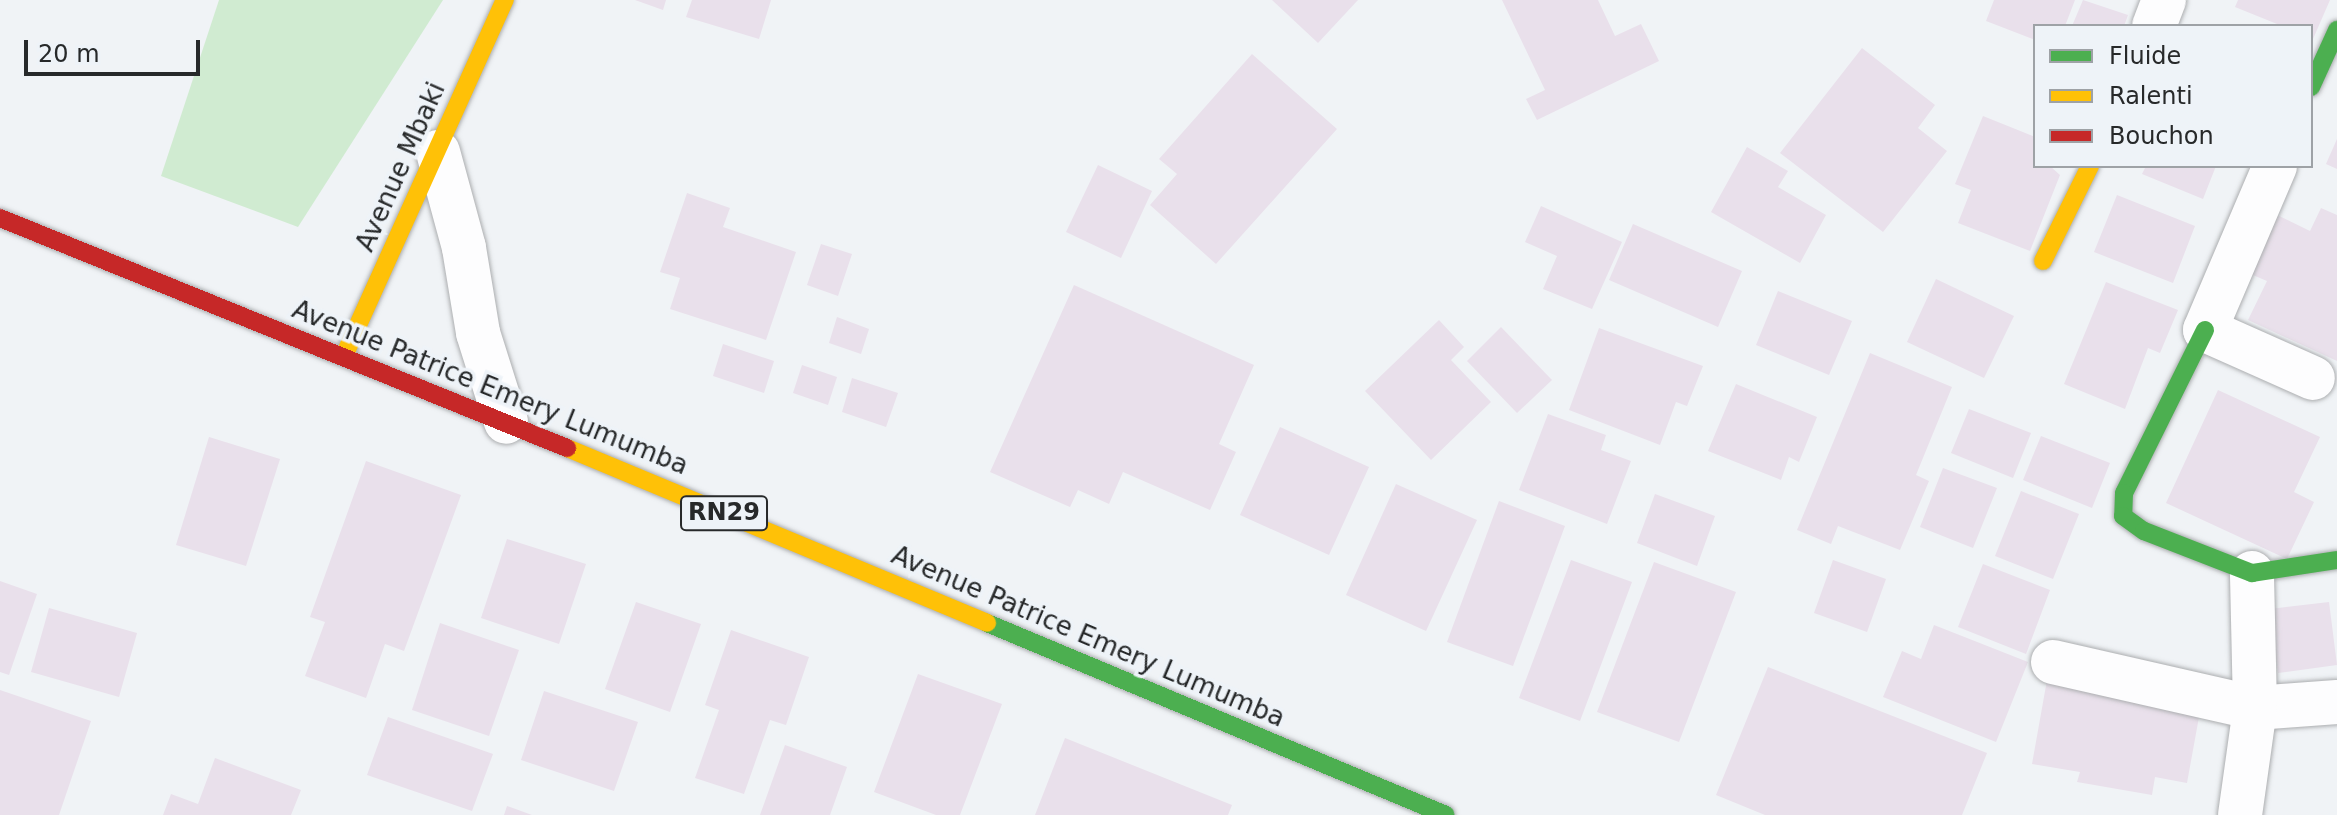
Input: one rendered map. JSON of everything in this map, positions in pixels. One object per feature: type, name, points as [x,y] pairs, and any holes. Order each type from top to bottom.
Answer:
[{"type":"main road","name":"Avenue Mbaki","points":[[344,356],[505,0]]},
{"type":"main road","points":[[2313,83],[2337,30]]},
{"type":"main road","points":[[2043,261],[2089,168]]},
{"type":"main road","name":"Avenue Patrice Emery Lumumba","points":[[0,218],[506,422],[1445,815]]},
{"type":"main road","points":[[2205,330],[2124,493],[2123,516],[2144,531],[2252,573],[2337,560]]},
{"type":"street","points":[[2155,24],[2164,0]]},
{"type":"street","points":[[438,152],[464,248],[478,333],[506,422]]},
{"type":"street","points":[[2274,168],[2205,330],[2313,378]]},
{"type":"street","points":[[2240,815],[2255,708],[2252,573]]},
{"type":"street","points":[[2053,662],[2255,708],[2337,702]]},
{"type":"green space","points":[[219,0],[443,0],[298,227],[161,176]]},
{"type":"building","points":[[635,0],[666,0],[663,10]]},
{"type":"building","points":[[692,0],[771,0],[759,39],[686,17]]},
{"type":"building","points":[[1272,0],[1358,0],[1318,43]]},
{"type":"building","points":[[1502,0],[1598,0],[1615,36],[1641,24],[1659,61],[1537,120],[1526,99],[1545,90]]},
{"type":"building","points":[[1994,0],[2075,0],[2066,24],[2033,24],[2033,39],[1986,21]]},
{"type":"building","points":[[2083,0],[2128,15],[2125,24],[2073,24]]},
{"type":"building","points":[[2238,0],[2330,0],[2313,39],[2313,24],[2277,24],[2235,7]]},
{"type":"building","points":[[1862,48],[1935,105],[1918,128],[1947,151],[1883,232],[1780,153]]},
{"type":"building","points":[[1252,54],[1337,129],[1216,264],[1150,205],[1177,174],[1159,159]]},
{"type":"building","points":[[1983,116],[2033,136],[2033,168],[2052,168],[2060,175],[2030,251],[1958,223],[1971,190],[1955,184]]},
{"type":"building","points":[[2337,139],[2337,169],[2326,164]]},
{"type":"building","points":[[1747,147],[1788,171],[1778,187],[1826,215],[1800,263],[1711,212]]},
{"type":"building","points":[[1098,165],[1152,191],[1121,258],[1066,232]]},
{"type":"building","points":[[2145,168],[2215,168],[2203,199],[2142,174]]},
{"type":"building","points":[[687,193],[730,208],[723,227],[796,252],[766,340],[670,309],[680,278],[660,272]]},
{"type":"building","points":[[2117,195],[2195,226],[2173,283],[2094,252]]},
{"type":"building","points":[[1541,206],[1622,242],[1592,309],[1543,289],[1557,256],[1525,242]]},
{"type":"building","points":[[2321,208],[2337,215],[2337,361],[2248,320],[2267,281],[2248,273],[2275,214],[2310,231]]},
{"type":"building","points":[[1633,224],[1742,271],[1718,327],[1609,280]]},
{"type":"building","points":[[821,244],[852,254],[838,296],[807,285]]},
{"type":"building","points":[[1936,279],[2014,316],[1984,378],[1907,342]]},
{"type":"building","points":[[2106,282],[2178,310],[2160,353],[2148,348],[2125,409],[2064,384]]},
{"type":"building","points":[[1074,285],[1254,365],[1219,444],[1236,452],[1210,510],[1123,472],[1109,504],[1078,490],[1070,507],[990,472]]},
{"type":"building","points":[[1778,291],[1852,321],[1829,375],[1756,345]]},
{"type":"building","points":[[837,317],[869,329],[861,354],[829,343]]},
{"type":"building","points":[[1439,320],[1464,347],[1451,360],[1491,402],[1431,460],[1365,391]]},
{"type":"building","points":[[1501,327],[1552,380],[1517,413],[1467,361]]},
{"type":"building","points":[[1599,328],[1703,366],[1687,406],[1676,402],[1660,445],[1569,410]]},
{"type":"building","points":[[723,344],[774,361],[764,393],[713,376]]},
{"type":"building","points":[[1870,353],[1952,387],[1916,475],[1929,481],[1900,550],[1838,526],[1831,544],[1797,530]]},
{"type":"building","points":[[802,365],[837,377],[828,405],[793,393]]},
{"type":"building","points":[[852,378],[898,393],[886,427],[842,412]]},
{"type":"building","points":[[1736,384],[1817,417],[1799,462],[1789,457],[1781,480],[1708,451]]},
{"type":"building","points":[[2218,390],[2320,437],[2294,492],[2314,502],[2287,559],[2166,503]]},
{"type":"building","points":[[1969,409],[2031,433],[2013,478],[1951,453]]},
{"type":"building","points":[[1548,414],[1606,435],[1601,450],[1631,461],[1607,524],[1519,490]]},
{"type":"building","points":[[1280,427],[1369,467],[1329,555],[1240,515]]},
{"type":"building","points":[[2041,436],[2110,463],[2092,508],[2023,480]]},
{"type":"building","points":[[209,437],[280,459],[246,566],[176,545]]},
{"type":"building","points":[[366,461],[461,495],[404,651],[385,644],[366,698],[305,676],[325,622],[310,617]]},
{"type":"building","points":[[1943,468],[1997,488],[1973,548],[1920,527]]},
{"type":"building","points":[[1396,484],[1477,520],[1426,631],[1346,595]]},
{"type":"building","points":[[2021,491],[2079,514],[2053,579],[1995,556]]},
{"type":"building","points":[[1655,494],[1715,516],[1697,566],[1637,543]]},
{"type":"building","points":[[1499,501],[1565,526],[1513,666],[1447,642]]},
{"type":"building","points":[[507,539],[586,564],[559,644],[481,618]]},
{"type":"building","points":[[1571,560],[1632,582],[1580,721],[1519,698]]},
{"type":"building","points":[[1833,560],[1886,579],[1867,632],[1814,613]]},
{"type":"building","points":[[1654,562],[1736,592],[1679,742],[1597,712]]},
{"type":"building","points":[[1983,564],[2050,590],[2026,654],[1958,627]]},
{"type":"building","points":[[0,581],[37,594],[9,675],[0,672]]},
{"type":"building","points":[[636,602],[701,624],[670,712],[605,689]]},
{"type":"building","points":[[2329,602],[2337,665],[2278,673],[2270,609]]},
{"type":"building","points":[[49,608],[137,633],[119,697],[31,672]]},
{"type":"building","points":[[440,623],[519,650],[489,736],[412,710]]},
{"type":"building","points":[[1934,625],[2028,662],[1996,742],[1883,697],[1902,651],[1921,659]]},
{"type":"building","points":[[731,630],[809,657],[786,725],[770,720],[744,794],[695,778],[719,710],[705,705]]},
{"type":"building","points":[[1768,667],[1987,753],[1962,815],[1765,815],[1716,795]]},
{"type":"building","points":[[918,674],[1002,704],[960,815],[936,815],[874,792]]},
{"type":"building","points":[[2047,680],[2201,706],[2187,783],[2155,777],[2152,795],[2077,782],[2080,772],[2032,764]]},
{"type":"building","points":[[0,690],[91,721],[59,815],[0,815]]},
{"type":"building","points":[[544,691],[638,722],[614,791],[521,760]]},
{"type":"building","points":[[388,717],[493,754],[472,811],[367,775]]},
{"type":"building","points":[[1065,738],[1232,805],[1228,815],[1035,815]]},
{"type":"building","points":[[785,745],[847,767],[830,815],[760,815]]},
{"type":"building","points":[[215,758],[301,790],[291,815],[163,815],[171,794],[198,804]]},
{"type":"building","points":[[507,806],[532,815],[504,815]]},
{"type":"traffic: fast","points":[[2313,83],[2337,30]]},
{"type":"traffic: fast","points":[[2205,330],[2124,493],[2123,516],[2144,531],[2252,573],[2337,560]]},
{"type":"traffic: fast","points":[[987,623],[1445,815]]},
{"type":"traffic: slow","points":[[344,356],[505,0]]},
{"type":"traffic: slow","points":[[2043,261],[2089,168]]},
{"type":"traffic: slow","points":[[567,448],[987,623]]},
{"type":"traffic: jam","points":[[0,218],[567,448]]}]
